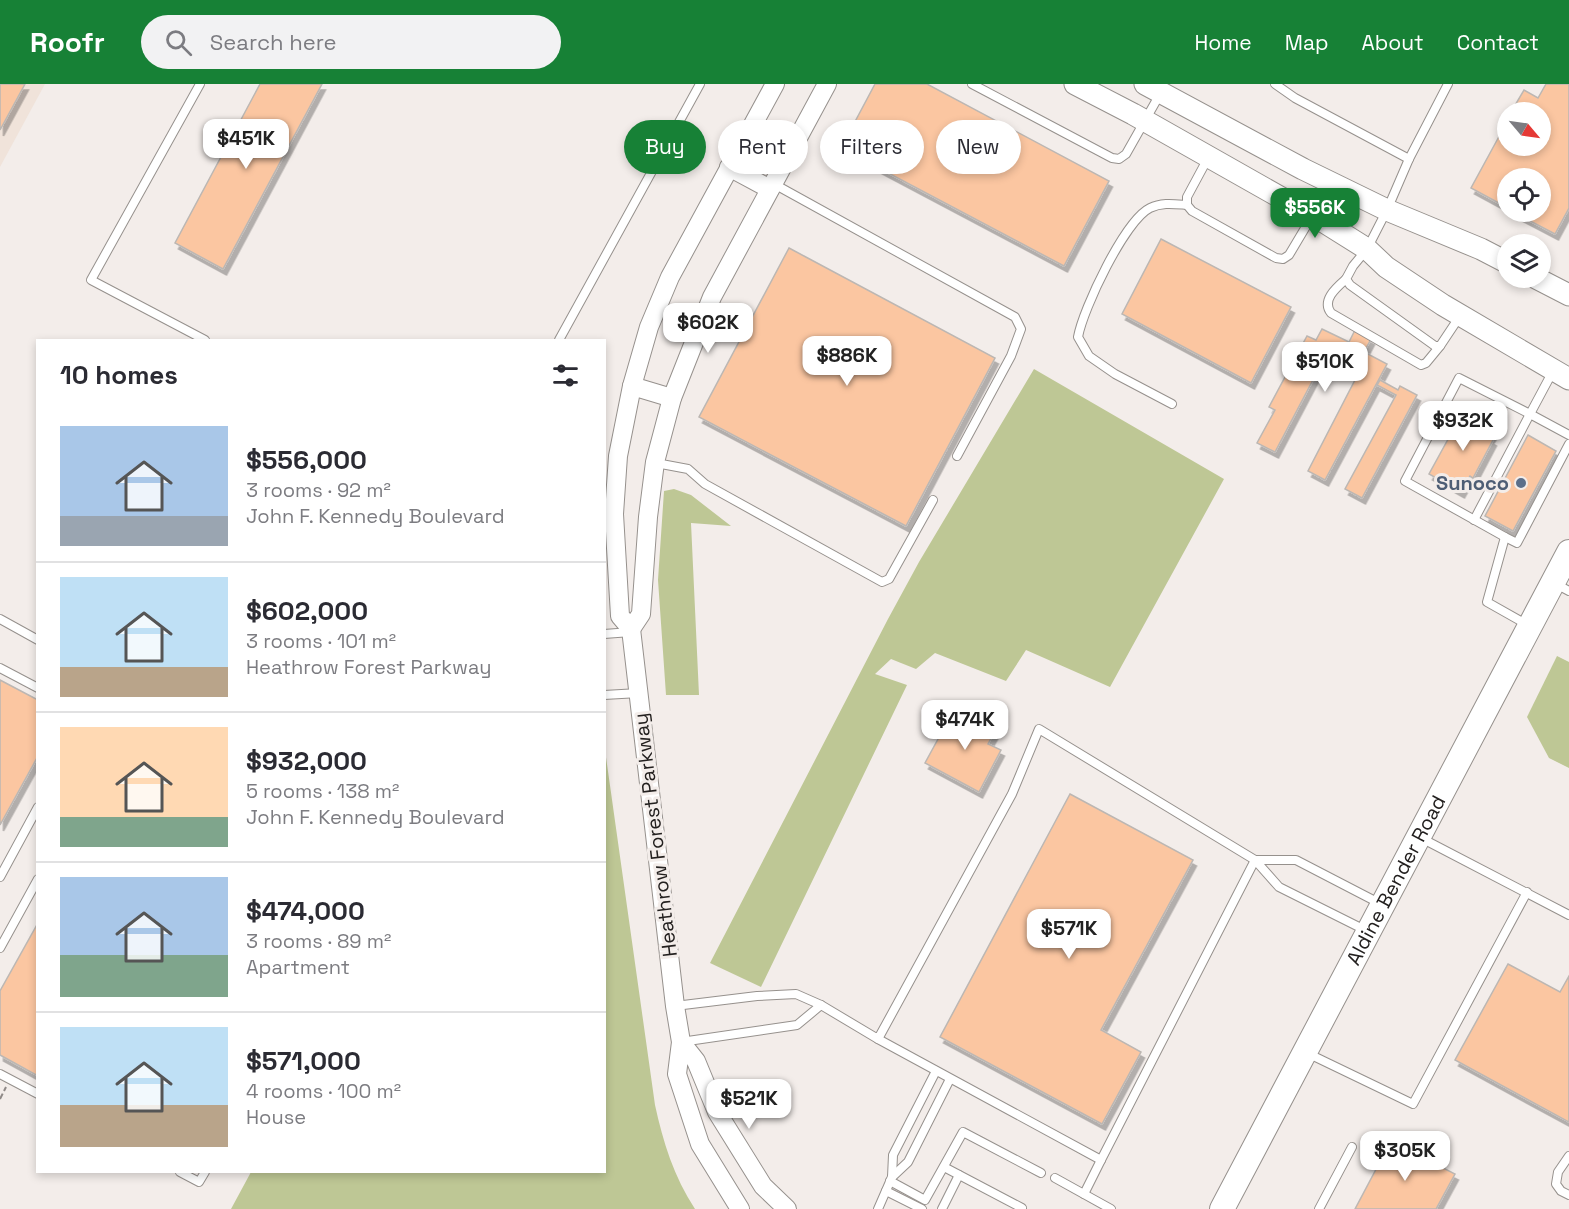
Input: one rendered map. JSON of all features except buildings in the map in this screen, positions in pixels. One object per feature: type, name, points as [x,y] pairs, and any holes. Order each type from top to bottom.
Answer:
[{"type":"main road","points":[[1075,84],[1312,215],[1367,249],[1386,267],[1461,316],[1561,374]]},
{"type":"main road","points":[[1153,88],[1302,169],[1387,210],[1423,223],[1497,257]]},
{"type":"main road","points":[[1551,286],[1569,295]]},
{"type":"main road","name":"Aldine Bender Road","points":[[1222,1209],[1530,626],[1561,587],[1569,552]]},
{"type":"street","name":"Heathrow Forest Parkway","points":[[755,120],[775,84]]},
{"type":"street","name":"Heathrow Forest Parkway","points":[[631,631],[641,614],[648,517],[655,462],[672,398],[712,297],[827,84]]},
{"type":"street","name":"Heathrow Forest Parkway","points":[[725,174],[670,278],[650,327],[632,386],[618,456],[614,514],[620,616],[631,631],[681,1042],[677,1074],[700,1144],[740,1209]]},
{"type":"street","points":[[744,174],[771,186]]},
{"type":"street","points":[[632,386],[672,398]]},
{"type":"street","name":"Heathrow Forest Parkway","points":[[681,1042],[696,1061],[717,1112],[763,1186],[787,1209]]},
{"type":"lane","points":[[200,84],[91,280],[203,339]]},
{"type":"lane","points":[[560,339],[700,84]]},
{"type":"lane","points":[[972,84],[1112,158],[1119,159],[1126,154],[1145,121],[1153,88]]},
{"type":"lane","points":[[1275,84],[1295,98],[1408,159]]},
{"type":"lane","points":[[1448,84],[1408,159],[1387,210],[1367,249],[1353,266],[1347,279],[1334,290],[1328,302],[1328,309],[1331,313],[1421,365],[1426,363],[1440,346],[1461,316]]},
{"type":"lane","points":[[1209,157],[1187,197],[1187,205],[1192,211],[1276,258],[1284,259],[1289,255],[1312,215]]},
{"type":"lane","points":[[771,186],[1015,317],[1021,329],[1011,356],[957,456]]},
{"type":"lane","points":[[1172,404],[1115,374],[1089,356],[1078,337],[1080,326],[1101,280],[1136,219],[1149,208],[1163,204],[1187,205]]},
{"type":"lane","points":[[1347,279],[1350,285],[1435,346],[1440,346]]},
{"type":"lane","points":[[1474,520],[1530,414],[1561,374]]},
{"type":"lane","points":[[1569,435],[1459,378],[1405,482],[1517,543],[1569,444]]},
{"type":"lane","points":[[655,462],[688,469],[705,484],[882,582],[889,579],[933,500]]},
{"type":"lane","points":[[1505,537],[1487,602],[1530,626]]},
{"type":"lane","points":[[0,620],[36,639]]},
{"type":"lane","points":[[606,634],[631,631]]},
{"type":"lane","points":[[0,668],[36,687]]},
{"type":"lane","points":[[606,695],[639,693]]},
{"type":"lane","points":[[878,1039],[1012,794],[1039,729],[1256,860],[1279,887],[1369,932]]},
{"type":"lane","points":[[0,877],[36,811]]},
{"type":"lane","points":[[1419,836],[1569,915]]},
{"type":"lane","points":[[1256,860],[1296,860],[1382,904]]},
{"type":"lane","points":[[1084,1194],[1256,860]]},
{"type":"lane","points":[[0,948],[36,883]]},
{"type":"lane","points":[[1305,1052],[1413,1104],[1527,892]]},
{"type":"lane","points":[[675,1006],[757,996],[796,994],[822,1005],[878,1039],[1101,1161]]},
{"type":"lane","points":[[681,1042],[797,1025],[822,1005]]},
{"type":"lane","points":[[878,1209],[891,1179],[893,1155],[936,1071]]},
{"type":"lane","points":[[0,1074],[36,1093]]},
{"type":"lane","points":[[891,1179],[908,1162],[950,1079]]},
{"type":"lane","points":[[891,1179],[925,1200],[963,1132],[1041,1173]]},
{"type":"lane","points":[[1318,1209],[1352,1147]]},
{"type":"lane","points":[[1569,1156],[1558,1172],[1556,1184],[1561,1191],[1569,1195]]},
{"type":"lane","points":[[944,1167],[1022,1208]]},
{"type":"lane","points":[[182,1173],[199,1182],[204,1173]]},
{"type":"lane","points":[[941,1209],[959,1175]]},
{"type":"lane","points":[[1055,1178],[1111,1209]]},
{"type":"lane","points":[[886,1191],[922,1209]]},
{"type":"shaded area","points":[[0,84],[45,84],[0,167]]},
{"type":"green space","points":[[1034,369],[1224,479],[1110,687],[1026,650],[1006,681],[935,653],[916,669],[891,659],[875,674],[907,685],[761,987],[710,963],[919,562]]},
{"type":"green space","points":[[674,489],[691,495],[731,526],[691,523],[699,695],[666,695],[658,580],[664,491]]},
{"type":"green space","points":[[1557,656],[1569,662],[1569,768],[1549,758],[1527,717]]},
{"type":"green space","points":[[606,757],[655,1105],[670,1159],[695,1209],[231,1209],[250,1173],[606,1173]]},
{"type":"place","name":"Sunoco","points":[[1521,483]]}]
